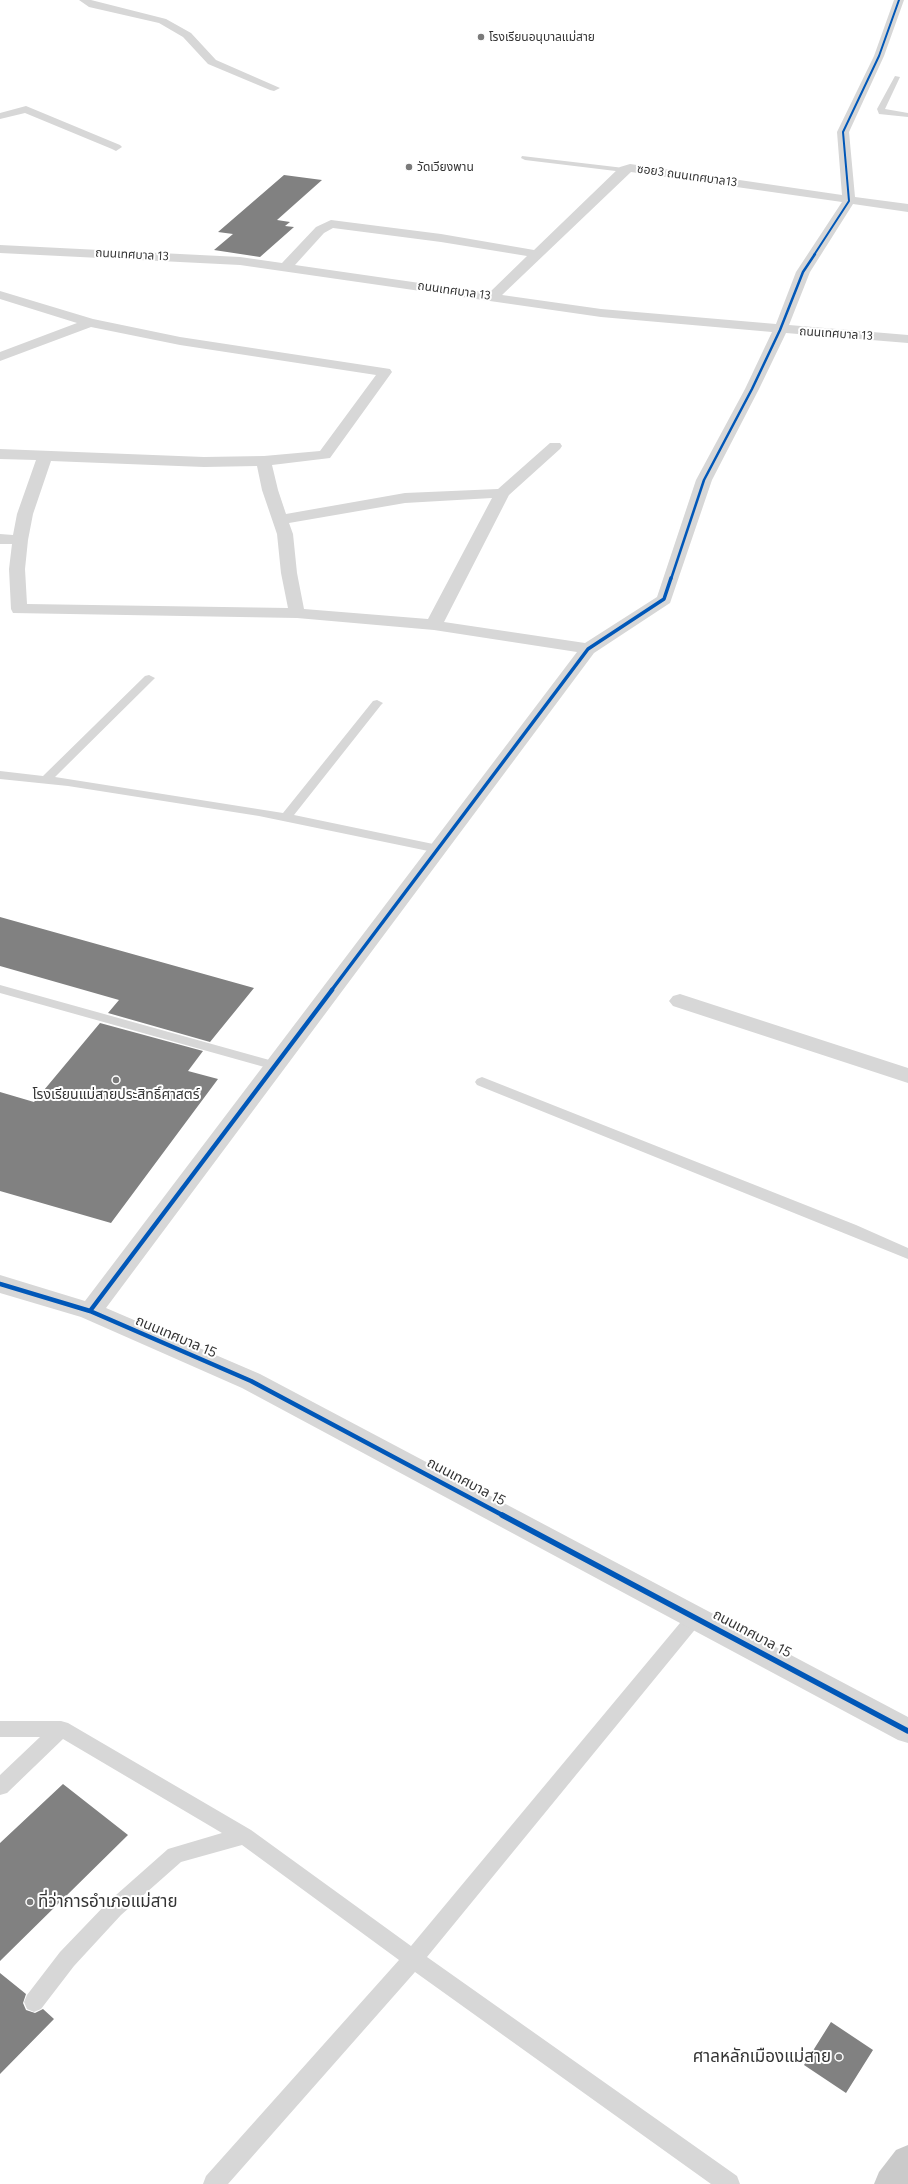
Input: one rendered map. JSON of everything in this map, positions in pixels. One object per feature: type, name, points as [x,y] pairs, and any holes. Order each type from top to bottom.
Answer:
[{"type":"main road","points":[[891,2184],[908,2162]]},
{"type":"street","points":[[84,0],[93,5],[162,21],[187,35],[212,62],[274,88]]},
{"type":"street","points":[[90,1312],[588,649],[664,599],[704,480],[752,389],[780,330],[804,272],[849,201],[843,132],[879,56],[899,0]]},
{"type":"street","points":[[0,116],[26,109],[116,147]]},
{"type":"street","name":"ซอย3 ถนนเทศบาล13","points":[[492,297],[624,170],[630,168],[849,201],[908,208]]},
{"type":"street","points":[[286,267],[320,230],[331,224],[441,238],[535,254]]},
{"type":"street","points":[[0,237],[28,250]]},
{"type":"street","name":"ถนนเทศบาล 13","points":[[0,249],[240,261],[601,313],[780,330],[908,339]]},
{"type":"street","points":[[0,295],[90,323],[180,341],[385,372],[325,454],[264,461],[204,462],[0,454]]},
{"type":"street","points":[[0,357],[90,323]]},
{"type":"street","points":[[434,625],[502,493],[555,446]]},
{"type":"street","points":[[45,455],[25,514],[20,540],[17,569],[19,609],[297,613],[434,625],[588,649]]},
{"type":"street","points":[[264,461],[270,490],[281,520],[287,544],[289,573],[297,613]]},
{"type":"street","points":[[281,520],[405,498],[502,493]]},
{"type":"street","points":[[0,539],[20,540]]},
{"type":"street","points":[[680,1001],[908,1076]]},
{"type":"street","name":"ถนนเทศบาล 15","points":[[0,1284],[90,1312],[251,1381],[696,1616],[908,1731]]},
{"type":"lane","points":[[897,77],[881,109],[882,112],[908,115]]},
{"type":"lane","points":[[524,158],[624,170]]},
{"type":"lane","points":[[45,780],[149,678]]},
{"type":"lane","points":[[286,817],[377,703]]},
{"type":"lane","points":[[0,774],[286,817],[438,849]]},
{"type":"lane","points":[[0,989],[275,1066]]},
{"type":"lane","points":[[482,1082],[844,1226],[908,1254]]},
{"type":"lane","points":[[214,2184],[413,1959],[696,1616]]},
{"type":"lane","points":[[0,1729],[61,1729],[244,1836],[413,1959],[477,2003],[729,2184]]},
{"type":"lane","points":[[0,1787],[61,1729]]},
{"type":"lane","points":[[34,2002],[67,1959],[114,1909],[175,1855],[244,1836]]},
{"type":"building","points":[[284,175],[322,180],[277,220],[290,222],[285,226],[294,227],[260,257],[214,250],[233,234],[218,232]]},
{"type":"building","points":[[0,917],[254,988],[210,1042],[108,1013],[119,1000],[0,966]]},
{"type":"building","points":[[100,1023],[203,1051],[188,1071],[218,1079],[111,1223],[0,1191],[0,1092],[34,1102]]},
{"type":"building","name":"ที่ว่าการอำเภอแม่สาย","points":[[63,1784],[128,1835],[0,1961],[0,1843]]},
{"type":"building","points":[[0,1973],[26,1994],[23,2003],[26,2010],[35,2013],[43,2009],[54,2019],[0,2074]]},
{"type":"building","name":"ศาลหลักเมืองแม่สาย","points":[[831,2022],[873,2050],[846,2093],[804,2065]]},
{"type":"cycle path","points":[[90,1311],[588,649],[664,599],[704,480],[752,389],[780,330],[803,272],[849,201],[843,132],[879,56],[899,0]]},
{"type":"cycle path","points":[[0,1284],[90,1311],[251,1381],[908,1731]]},
{"type":"place","name":"โรงเรียนอนุบาลแม่สาย","points":[[481,37]]},
{"type":"place","name":"วัดเวียงพาน","points":[[409,167]]},
{"type":"place","name":"โรงเรียนแม่สายประสิทธิ์ศาสตร์","points":[[116,1080]]},
{"type":"place","name":"ที่ว่าการอำเภอแม่สาย","points":[[30,1902]]},
{"type":"place","name":"ศาลหลักเมืองแม่สาย","points":[[839,2057]]}]
